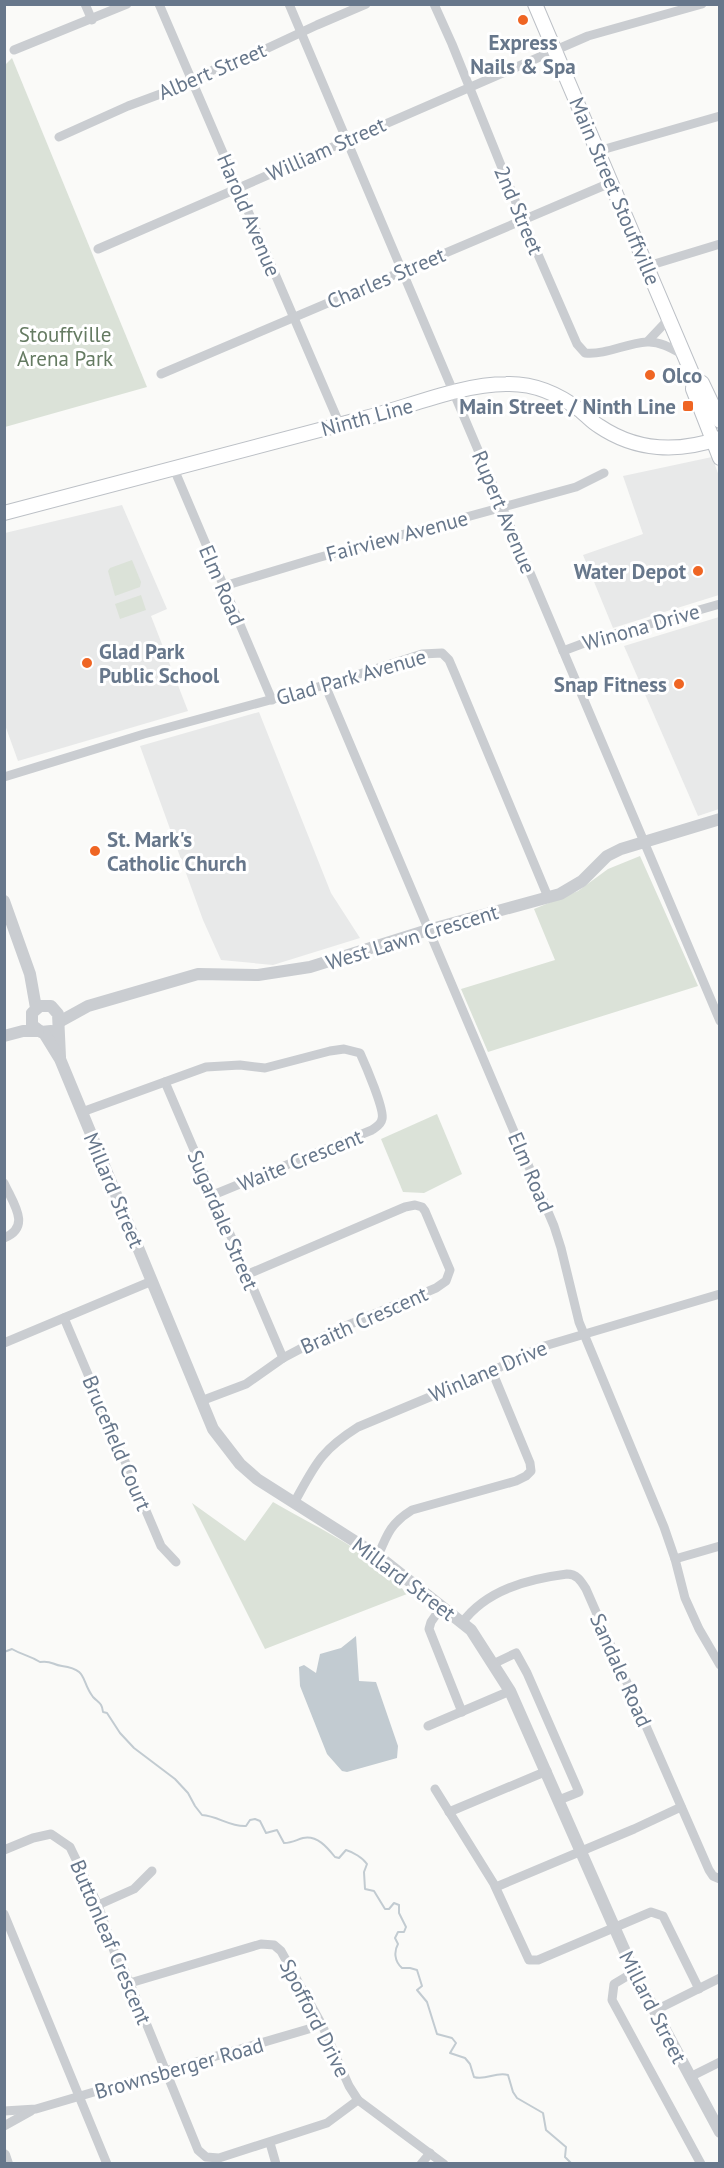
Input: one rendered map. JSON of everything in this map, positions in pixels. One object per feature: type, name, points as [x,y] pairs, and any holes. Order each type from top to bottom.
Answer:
[{"type":"main road","name":"Main Street Stouffville","points":[[535,4],[694,378],[693,389],[716,440],[720,458]]},
{"type":"main road","name":"Main Street Stouffville","points":[[694,378],[702,383],[720,421]]},
{"type":"main road","name":"Ninth Line","points":[[4,513],[454,393],[505,384],[531,385],[551,392],[624,441],[655,448],[679,448],[716,440]]},
{"type":"street","points":[[85,4],[92,20]]},
{"type":"street","points":[[14,50],[127,4]]},
{"type":"street","name":"Harold Avenue","points":[[159,4],[340,425]]},
{"type":"street","name":"Rupert Avenue","points":[[289,4],[720,1020]]},
{"type":"street","name":"Albert Street","points":[[59,137],[366,4]]},
{"type":"street","name":"2nd Street","points":[[434,4],[523,220],[578,344],[585,353],[596,354],[648,341]]},
{"type":"street","name":"William Street","points":[[99,249],[588,36],[702,4]]},
{"type":"street","points":[[598,151],[720,116]]},
{"type":"street","name":"Charles Street","points":[[161,374],[610,183]]},
{"type":"street","points":[[648,266],[720,244]]},
{"type":"street","points":[[648,341],[658,332],[668,316]]},
{"type":"street","points":[[648,341],[665,345],[684,355]]},
{"type":"street","name":"Elm Road","points":[[174,469],[272,700]]},
{"type":"street","name":"Fairview Avenue","points":[[224,586],[576,487],[604,473]]},
{"type":"street","name":"Winona Drive","points":[[563,651],[720,604]]},
{"type":"street","name":"Glad Park Avenue","points":[[4,777],[144,734],[325,685],[422,654],[442,652],[449,660],[548,897]]},
{"type":"street","name":"Elm Road","points":[[325,685],[554,1226],[583,1334],[644,1475],[675,1559],[684,1598],[720,1665]]},
{"type":"street","name":"West Lawn Crescent","points":[[58,1023],[88,1006],[198,974],[258,975],[310,967],[428,930],[560,894],[582,881],[607,856],[621,849],[720,819]]},
{"type":"street","points":[[4,901],[30,974],[58,1014],[58,1023],[52,1031],[23,1031],[6,1035]]},
{"type":"street","points":[[30,974],[34,1011],[32,1025],[41,1032]]},
{"type":"street","points":[[6,1035],[40,1006],[51,1007]]},
{"type":"street","name":"West Lawn Crescent","points":[[51,1007],[88,1006]]},
{"type":"street","name":"Millard Street","points":[[58,1023],[60,1059]]},
{"type":"street","name":"Millard Street","points":[[41,1032],[60,1059],[213,1429],[240,1464],[256,1479],[378,1556],[471,1630],[510,1690],[634,1972],[720,2132]]},
{"type":"street","name":"Waite Crescent","points":[[82,1112],[206,1066],[240,1065],[265,1068],[337,1050],[344,1049],[360,1053],[381,1107],[383,1117],[380,1124],[372,1130],[213,1195]]},
{"type":"street","name":"Sugardale Street","points":[[165,1082],[283,1358]]},
{"type":"street","points":[[4,1183],[20,1219],[19,1227],[14,1234],[4,1239]]},
{"type":"street","name":"Braith Crescent","points":[[201,1401],[246,1384],[283,1358],[334,1331],[436,1288],[446,1281],[450,1270],[425,1211],[422,1207],[415,1205],[405,1207],[246,1275]]},
{"type":"street","points":[[4,1343],[152,1281]]},
{"type":"street","name":"Winlane Drive","points":[[294,1503],[317,1461],[339,1438],[378,1417],[492,1371],[541,1347],[720,1294]]},
{"type":"street","name":"Brucefield Court","points":[[64,1318],[161,1546],[176,1562]]},
{"type":"street","points":[[378,1556],[390,1528],[398,1519],[412,1510],[516,1481],[531,1471],[492,1371]]},
{"type":"street","points":[[675,1559],[720,1546]]},
{"type":"street","name":"Sandale Road","points":[[462,1623],[485,1600],[511,1587],[559,1575],[570,1574],[578,1577],[586,1589],[710,1873],[720,1880]]},
{"type":"street","points":[[442,1606],[429,1629],[462,1712]]},
{"type":"street","points":[[493,1664],[516,1653],[528,1673],[579,1792],[559,1800]]},
{"type":"street","points":[[428,1726],[510,1690]]},
{"type":"street","points":[[449,1812],[547,1771]]},
{"type":"street","points":[[435,1789],[496,1887],[524,1952],[531,1961],[651,1912],[663,1916],[699,1989]]},
{"type":"street","points":[[496,1887],[681,1807]]},
{"type":"street","name":"Buttonleaf Crescent","points":[[4,1850],[33,1838],[51,1834],[70,1848],[98,1905],[114,1951],[130,1983],[198,2150],[206,2157],[219,2158],[270,2143]]},
{"type":"street","points":[[98,1905],[134,1889],[152,1871]]},
{"type":"street","points":[[4,1914],[107,2163]]},
{"type":"street","name":"Spofford Drive","points":[[130,1983],[261,1944],[271,1944],[281,1951],[322,2025],[349,2086],[358,2100],[444,2163]]},
{"type":"street","points":[[634,1972],[614,1984],[612,2000],[701,2163]]},
{"type":"street","points":[[654,2011],[720,1978]]},
{"type":"street","name":"Brownsberger Road","points":[[4,2126],[36,2109],[322,2025]]},
{"type":"street","points":[[690,2077],[720,2062]]},
{"type":"street","points":[[276,2163],[270,2143],[327,2123],[358,2100]]},
{"type":"street","name":"Brownsberger Road","points":[[4,2111],[36,2109]]},
{"type":"street","points":[[421,2163],[430,2153]]},
{"type":"street","points":[[4,2156],[6,2163]]},
{"type":"shaded area","points":[[712,457],[719,476],[719,595],[613,628],[583,555],[643,534],[623,476]]},
{"type":"shaded area","name":"Glad Park Public School","points":[[122,505],[167,609],[151,616],[188,711],[18,761],[5,725],[5,533]]},
{"type":"shaded area","points":[[719,617],[719,809],[698,816],[624,646]]},
{"type":"shaded area","points":[[259,712],[331,893],[360,938],[273,965],[221,960],[203,920],[140,746]]},
{"type":"shaded area","points":[[356,1636],[359,1681],[376,1682],[398,1746],[397,1758],[347,1772],[342,1771],[327,1754],[300,1686],[299,1667],[304,1665],[316,1673],[320,1654],[341,1648]]},
{"type":"green space","name":"Stouffville Arena Park","points":[[12,58],[147,387],[5,427],[4,66]]},
{"type":"green space","points":[[132,560],[141,582],[140,587],[115,596],[108,571],[110,568]]},
{"type":"green space","points":[[141,595],[146,610],[120,619],[115,604]]},
{"type":"green space","points":[[640,856],[698,986],[488,1052],[461,989],[555,960],[534,909],[578,891],[608,869]]},
{"type":"green space","points":[[437,1114],[462,1174],[424,1193],[403,1192],[381,1139]]},
{"type":"green space","points":[[273,1502],[362,1554],[393,1579],[407,1594],[265,1649],[192,1503],[245,1541]]},
{"type":"waterway","points":[[4,1652],[12,1649],[40,1662],[71,1668],[80,1673],[89,1691],[120,1733],[134,1748],[175,1779],[188,1793],[202,1815],[240,1826],[246,1826],[250,1820],[255,1819],[260,1821],[266,1833],[277,1830],[284,1843],[313,1838],[335,1857],[339,1858],[346,1850],[363,1860],[367,1864],[364,1872],[365,1889],[374,1891],[385,1909],[389,1909],[394,1903],[399,1905],[399,1913],[406,1927],[404,1932],[398,1932],[395,1938],[398,1944],[396,1959],[402,1968],[417,1970],[422,1986],[417,1990],[427,2002],[437,2034],[452,2038],[456,2043],[450,2053],[465,2058],[470,2064],[474,2077],[508,2075],[517,2098],[543,2113],[546,2130],[566,2147],[565,2157],[572,2164]]},
{"type":"place","name":"Express Nails & Spa","points":[[523,20]]},
{"type":"place","name":"Olco","points":[[650,375]]},
{"type":"place","name":"Main Street / Ninth Line","points":[[688,406]]},
{"type":"place","name":"Water Depot","points":[[698,571]]},
{"type":"place","name":"Glad Park Public School","points":[[87,663]]},
{"type":"place","name":"Snap Fitness","points":[[679,684]]},
{"type":"place","name":"St. Mark's Catholic Church","points":[[95,851]]}]
